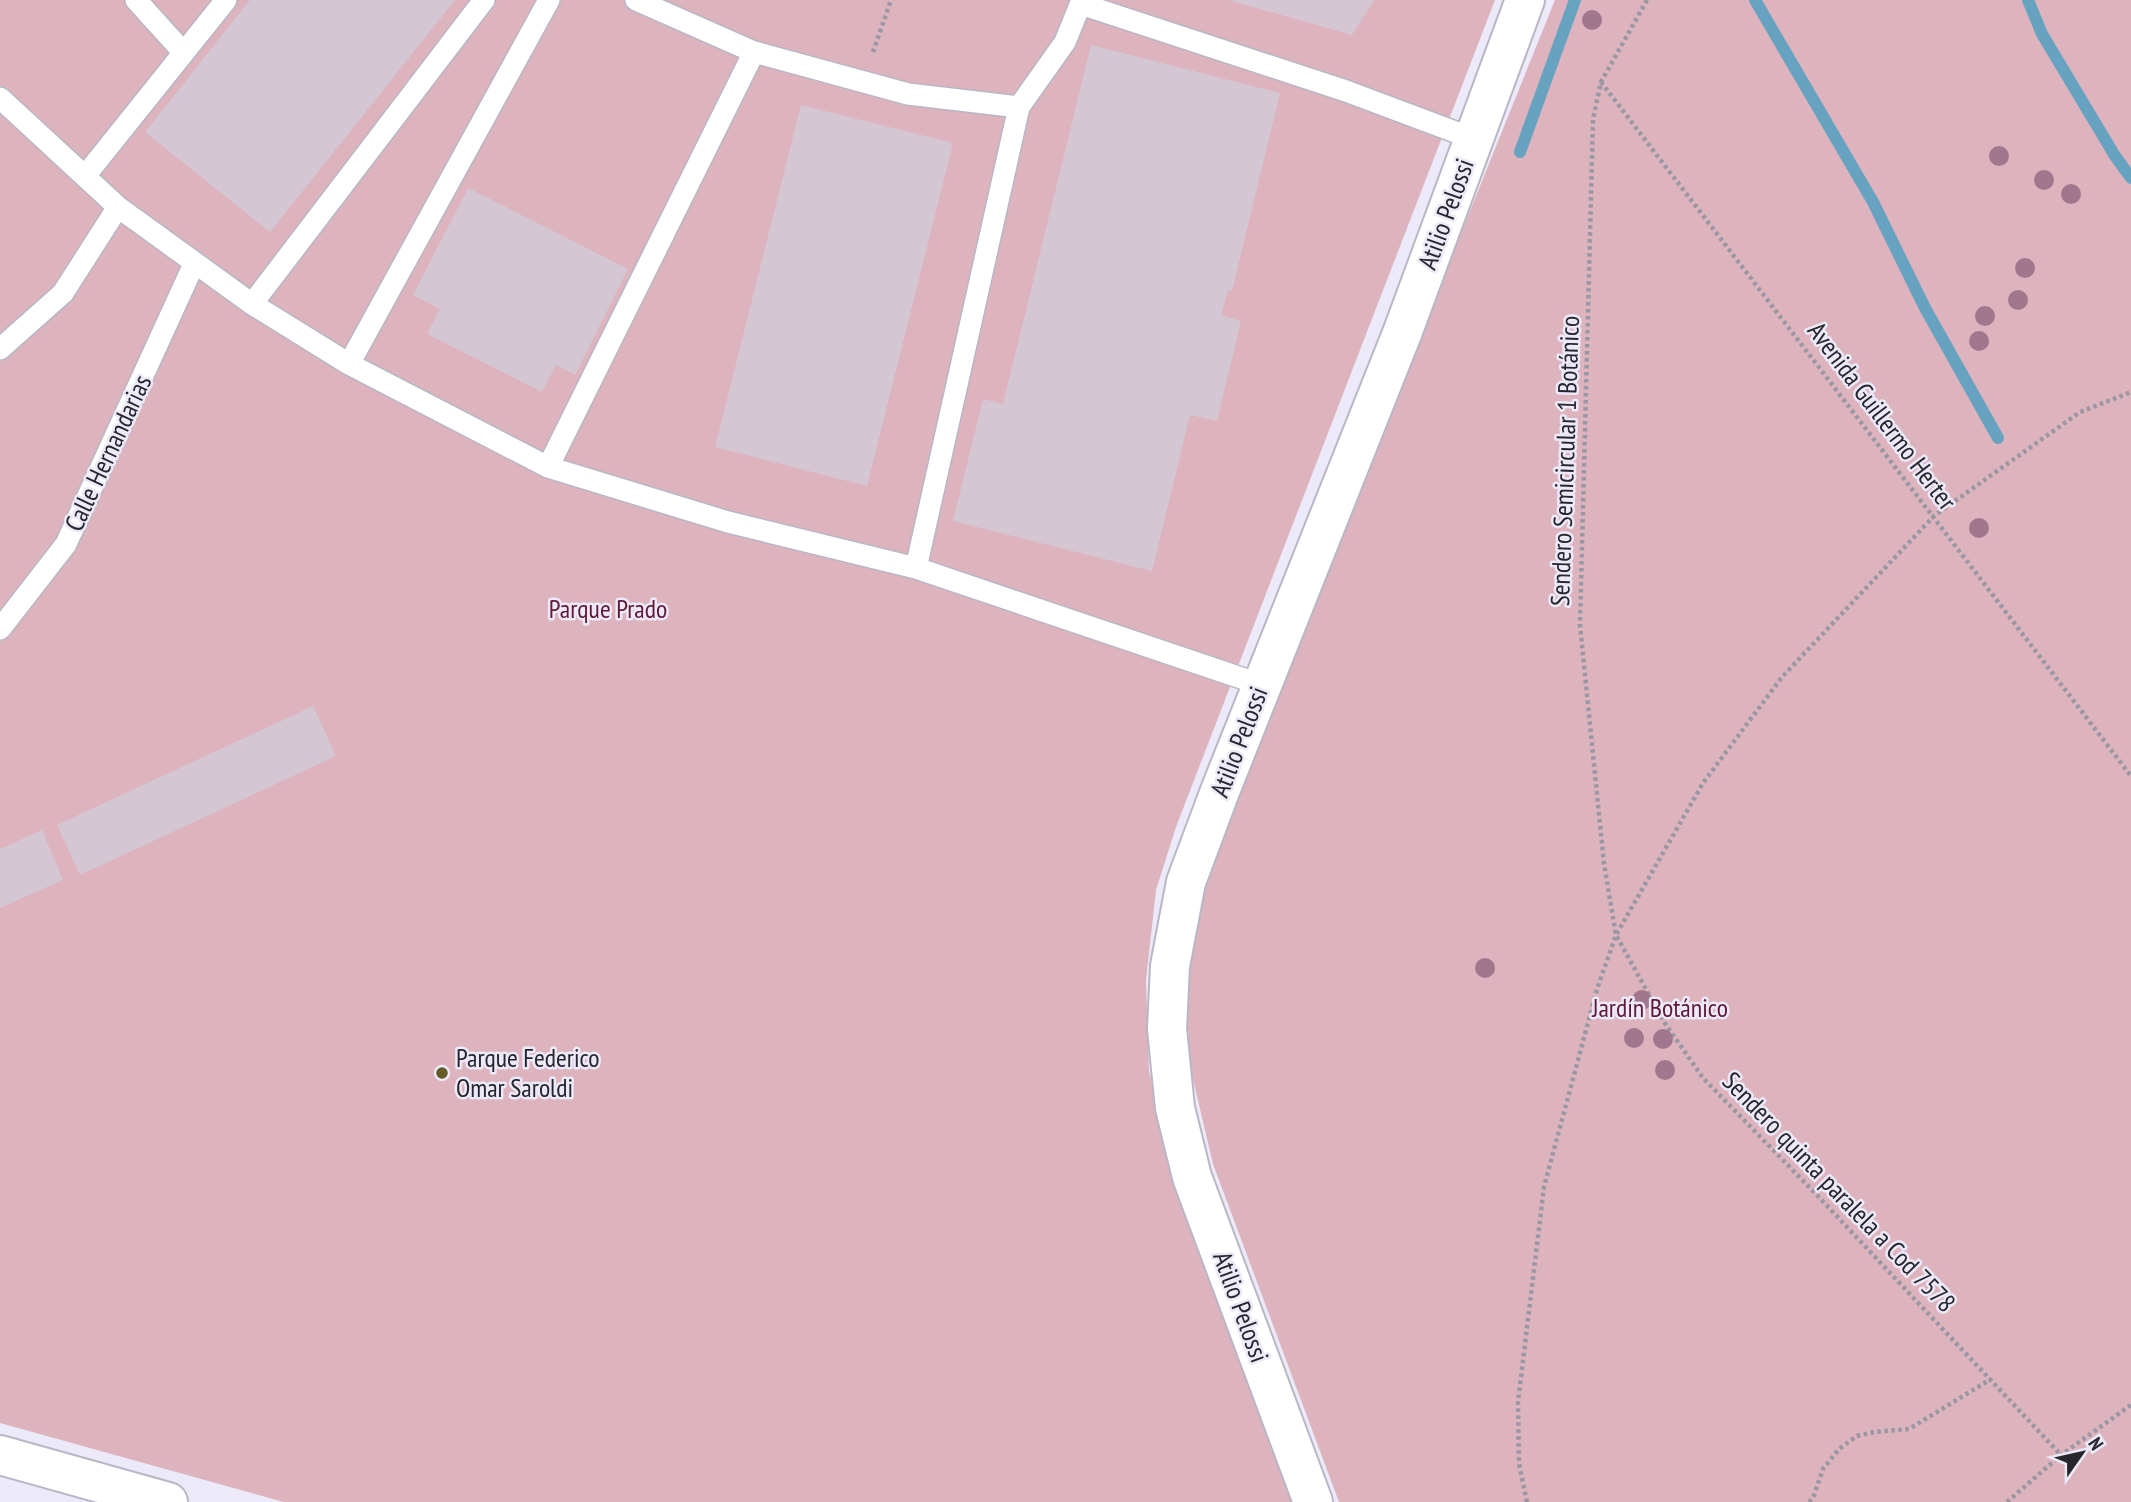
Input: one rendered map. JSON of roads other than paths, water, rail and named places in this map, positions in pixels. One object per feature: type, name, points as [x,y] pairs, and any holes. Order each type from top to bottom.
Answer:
[{"type":"street","name":"Atilio Pelossi","points":[[1313,1502],[1192,1177],[1175,1108],[1167,1029],[1170,966],[1186,882],[1403,331],[1525,0]]},
{"type":"street","points":[[0,1455],[169,1502]]},
{"type":"lane","points":[[136,0],[184,53]]},
{"type":"lane","points":[[85,176],[226,0]]},
{"type":"lane","points":[[252,304],[485,0]]},
{"type":"lane","points":[[349,364],[549,0]]},
{"type":"lane","points":[[636,0],[754,52],[908,94],[1019,107]]},
{"type":"lane","points":[[916,568],[1019,107],[1065,42],[1082,2],[1346,91],[1474,139]]},
{"type":"lane","points":[[548,467],[754,52]]},
{"type":"lane","points":[[0,97],[118,206],[252,304],[349,364],[548,467],[728,523],[916,568],[1262,685]]},
{"type":"lane","points":[[0,349],[63,293],[118,206]]},
{"type":"lane","name":"Calle Hernandarias","points":[[0,629],[66,544],[194,264]]},
{"type":"waterway","points":[[1520,152],[1575,0]]},
{"type":"waterway","points":[[1755,0],[1873,202],[1925,308],[1998,438]]},
{"type":"waterway","points":[[2028,0],[2042,34],[2131,178]]},
{"type":"place","name":"Parque Federico Omar Saroldi","points":[[442,1073]]},
{"type":"park label","name":"Parque Prado","points":[[608,609]]},
{"type":"park label","name":"Jardín Botánico","points":[[1660,1008]]}]
